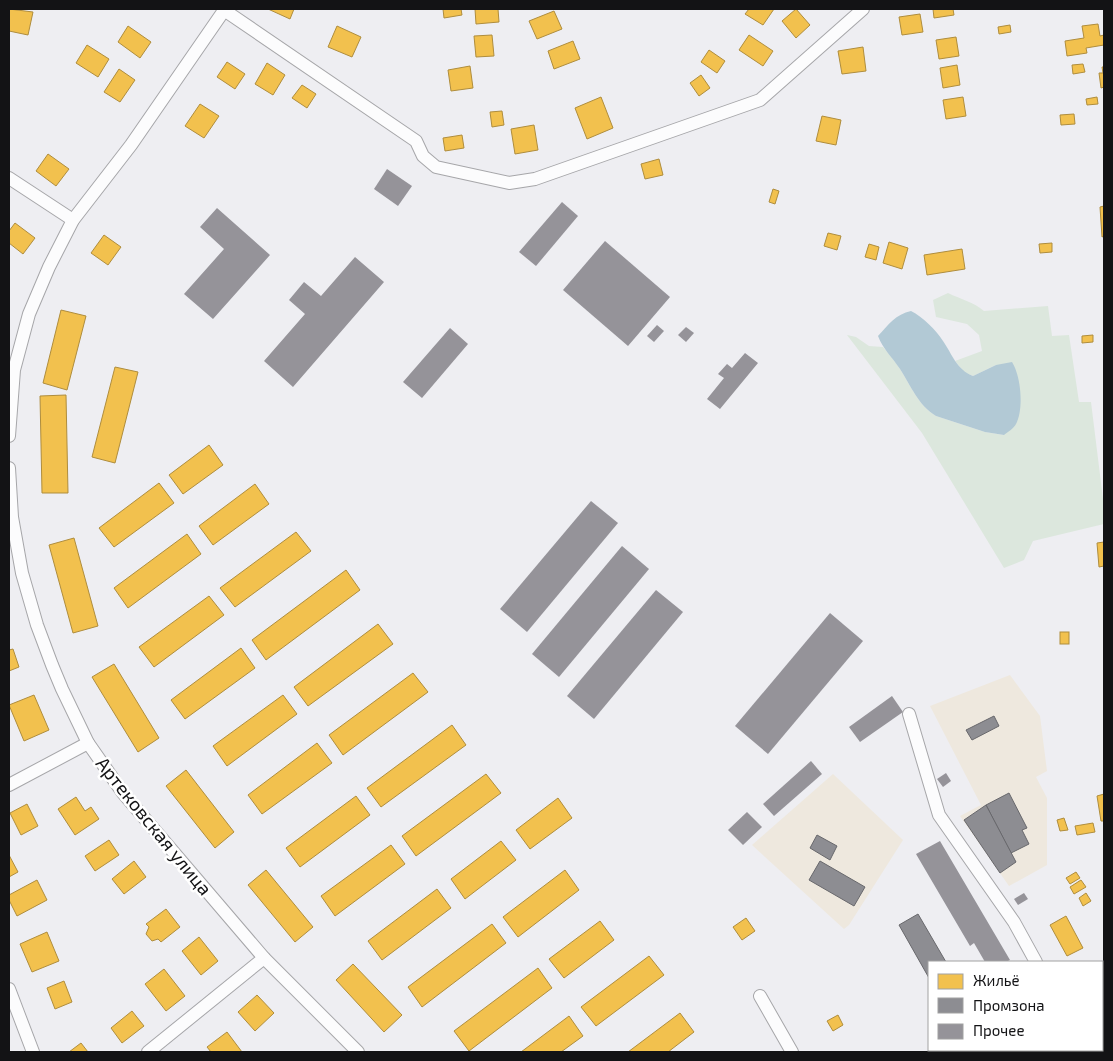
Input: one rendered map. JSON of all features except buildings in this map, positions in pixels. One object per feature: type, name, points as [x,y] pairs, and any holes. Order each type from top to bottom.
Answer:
[{"type":"street","points":[[9,436],[14,370],[29,314],[49,267],[73,220],[130,145],[225,9],[416,141],[423,156],[436,167],[509,183],[520,183],[760,100],[863,9]]},
{"type":"street","points":[[9,178],[73,220]]},
{"type":"street","name":"Артековская улица","points":[[9,468],[12,517],[22,573],[43,641],[62,688],[88,743],[123,793],[264,958],[358,1052]]},
{"type":"street","points":[[909,714],[939,815],[1014,922],[1035,961]]},
{"type":"street","points":[[9,785],[88,743]]},
{"type":"street","points":[[148,1052],[264,958]]},
{"type":"street","points":[[9,989],[33,1052]]},
{"type":"street","points":[[760,996],[792,1052]]},
{"type":"shaded area","points":[[948,293],[984,311],[1048,306],[1052,336],[1069,335],[1079,402],[1091,402],[1104,507],[1104,524],[1033,541],[1024,560],[1004,568],[922,433],[847,335],[856,337],[869,346],[883,347],[898,366],[915,395],[936,416],[985,432],[1004,435],[996,365],[973,376],[965,373],[955,361],[982,351],[979,335],[967,324],[936,317],[933,300]]},
{"type":"shaded area","points":[[1010,675],[1040,716],[1047,771],[1036,777],[1047,798],[1047,865],[1009,886],[960,816],[981,805],[930,706]]},
{"type":"shaded area","points":[[833,774],[903,840],[849,925],[844,929],[752,845]]},
{"type":"water","points":[[911,311],[933,328],[955,361],[967,373],[973,376],[996,365],[1012,362],[1018,375],[1021,401],[1018,418],[1011,430],[1004,435],[985,432],[936,416],[924,406],[882,345],[878,336],[897,317]]}]
